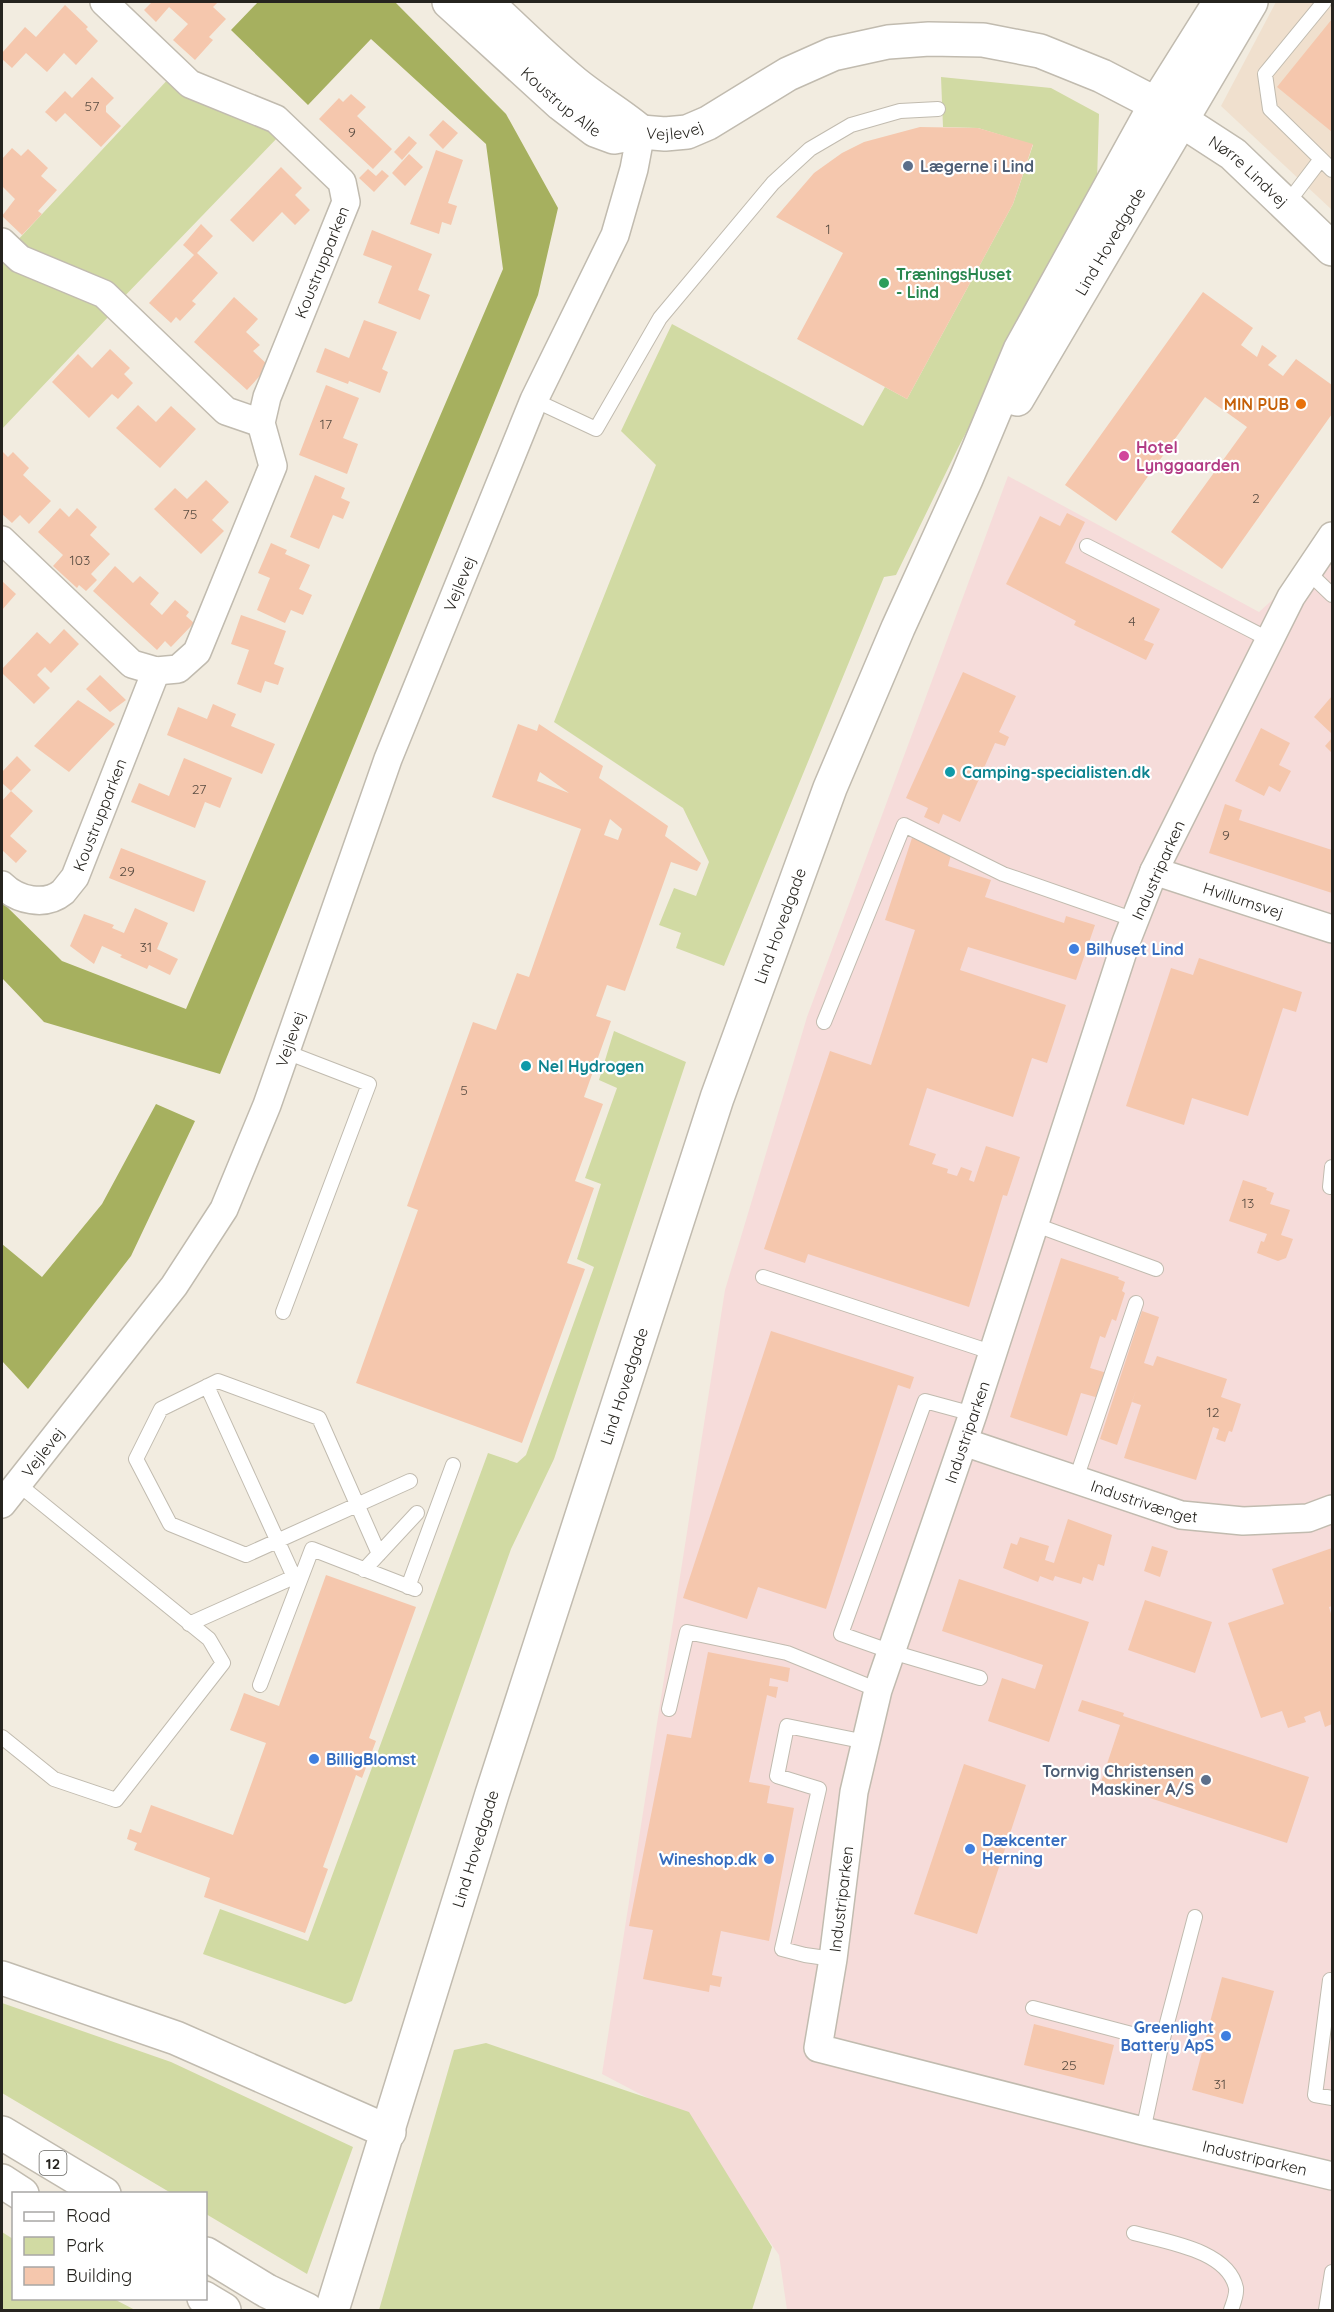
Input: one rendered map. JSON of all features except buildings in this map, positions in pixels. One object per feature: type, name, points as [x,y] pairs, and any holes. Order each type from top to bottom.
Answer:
[{"type":"main road","name":"Koustrup Alle","points":[[449,2],[535,82],[595,130],[614,138],[641,132]]},
{"type":"main road","name":"Koustrup Alle","points":[[486,2],[570,79],[641,132]]},
{"type":"main road","name":"Lind Hovedgade","points":[[1168,112],[1220,2]]},
{"type":"main road","name":"Lind Hovedgade","points":[[332,2310],[496,1782],[717,1098],[830,788],[1020,350],[1168,112],[1251,2]]},
{"type":"main road","name":"Vejlevej","points":[[641,132],[665,134],[687,132],[708,123],[788,74],[833,54],[888,42],[929,39],[983,40],[1040,51],[1102,76],[1168,112]]},
{"type":"main road","name":"Nørre Lindvej","points":[[1168,112],[1233,154],[1332,249]]},
{"type":"main road","points":[[2,1978],[176,2038],[389,2132]]},
{"type":"main road","name":"12","points":[[2,2133],[102,2192]]},
{"type":"main road","points":[[2,2181],[20,2192]]},
{"type":"main road","points":[[207,2255],[267,2290],[307,2310]]},
{"type":"main road","points":[[207,2300],[224,2310]]},
{"type":"street","name":"Koustrupparken","points":[[2,885],[10,893],[26,899],[44,901],[61,893],[75,877],[156,671],[178,669],[197,652],[273,466],[261,423],[267,397],[346,202],[342,182],[276,119],[190,84],[104,2]]},
{"type":"street","name":"Vejlevej","points":[[10,1494],[174,1286],[224,1209],[267,1105],[388,759],[534,400],[615,235],[634,170],[641,132]]},
{"type":"street","points":[[2,242],[20,260],[104,294],[226,411],[261,423]]},
{"type":"street","name":"Industriparken","points":[[1332,536],[1307,571],[1270,640],[1154,871],[1135,920],[994,1353],[878,1690],[854,1792],[833,1959],[818,2048],[1143,2131],[1332,2176]]},
{"type":"street","points":[[2,540],[132,664],[156,671]]},
{"type":"street","name":"Hvillumsvej","points":[[1154,871],[1332,929]]},
{"type":"street","name":"Industrivænget","points":[[964,1442],[1181,1515],[1243,1521],[1308,1518],[1332,1509]]},
{"type":"lane","points":[[1324,2],[1265,74],[1270,109],[1332,170]]},
{"type":"lane","points":[[534,400],[596,429],[660,318],[773,183],[810,149],[851,125],[900,111],[938,109]]},
{"type":"lane","points":[[1286,205],[1320,159]]},
{"type":"lane","points":[[1087,546],[1270,640]]},
{"type":"lane","points":[[1307,571],[1332,595]]},
{"type":"lane","points":[[824,1022],[904,825],[1003,874],[1135,920]]},
{"type":"lane","points":[[283,1312],[369,1084],[286,1052]]},
{"type":"lane","points":[[1332,1167],[1330,1186],[1332,1186]]},
{"type":"lane","points":[[1036,1225],[1156,1269]]},
{"type":"lane","points":[[763,1277],[994,1353]]},
{"type":"lane","points":[[1076,1479],[1136,1303]]},
{"type":"lane","points":[[380,1554],[358,1504],[319,1418],[218,1382],[161,1408],[136,1458],[170,1524],[246,1555],[278,1540],[358,1504],[410,1481]]},
{"type":"lane","points":[[207,1386],[297,1578]]},
{"type":"lane","points":[[973,1414],[925,1401],[841,1634],[980,1678]]},
{"type":"lane","points":[[260,1685],[297,1578],[312,1549],[412,1588],[453,1466]]},
{"type":"lane","points":[[2,1737],[54,1779],[116,1800],[223,1663],[209,1639],[10,1494]]},
{"type":"lane","points":[[364,1570],[417,1513]]},
{"type":"lane","points":[[189,1624],[297,1578]]},
{"type":"lane","points":[[669,1709],[687,1632],[787,1653],[878,1690]]},
{"type":"lane","points":[[833,1959],[782,1949],[819,1789],[777,1776],[787,1726],[866,1742]]},
{"type":"lane","points":[[1143,2131],[1162,2042],[1195,1917]]},
{"type":"lane","points":[[1330,1980],[1315,2095],[1332,2098]]},
{"type":"lane","points":[[1033,2008],[1162,2042]]},
{"type":"lane","points":[[1134,2233],[1207,2254],[1229,2270],[1237,2290],[1231,2310]]},
{"type":"lane","points":[[1326,2310],[1332,2272]]},
{"type":"shaded area","points":[[1276,2],[1332,2],[1332,210],[1221,106]]},
{"type":"shaded area","points":[[1008,476],[1259,612],[1332,546],[1332,2310],[787,2310],[779,2255],[682,2116],[602,2074],[725,1290],[807,1017]]},
{"type":"green space","points":[[258,2],[395,2],[506,114],[558,208],[538,295],[220,1074],[44,1022],[2,978],[2,902],[62,961],[186,1009],[503,269],[486,144],[371,39],[308,105],[231,30]]},
{"type":"green space","points":[[172,75],[280,135],[119,302],[15,243]]},
{"type":"green space","points":[[941,77],[1051,88],[1099,114],[1097,182],[958,448],[896,575],[884,577],[724,966],[676,948],[681,933],[659,925],[674,888],[696,896],[709,862],[683,808],[554,722],[656,465],[621,431],[672,324],[863,426],[885,387],[907,399],[1013,204],[1033,145],[978,128],[943,127]]},
{"type":"green space","points":[[2,257],[98,305],[110,315],[2,429]]},
{"type":"green space","points":[[614,1031],[686,1062],[554,1459],[511,1549],[352,2001],[345,2004],[203,1954],[220,1909],[308,1941],[488,1453],[517,1463],[526,1455],[594,1267],[577,1259],[601,1184],[585,1178],[617,1088],[599,1080]]},
{"type":"green space","points":[[156,1104],[195,1121],[131,1256],[28,1389],[2,1361],[2,1244],[42,1277],[102,1204]]},
{"type":"green space","points":[[2,2003],[171,2062],[353,2147],[307,2274],[207,2215],[207,2192],[169,2192],[2,2093]]},
{"type":"green space","points":[[486,2043],[689,2112],[772,2247],[752,2310],[379,2310],[454,2050]]},
{"type":"green space","points":[[2,2232],[12,2238],[12,2300],[116,2300],[135,2310],[2,2310]]},
{"type":"place","name":"Lægerne i Lind","points":[[908,166]]},
{"type":"place","name":"TræningsHuset - Lind","points":[[884,283]]},
{"type":"place","name":"MIN PUB","points":[[1301,404]]},
{"type":"place","name":"Hotel Lynggaarden","points":[[1124,456]]},
{"type":"place","name":"Camping-specialisten.dk","points":[[950,772]]},
{"type":"place","name":"Bilhuset Lind","points":[[1074,949]]},
{"type":"place","name":"Nel Hydrogen","points":[[526,1066]]},
{"type":"place","name":"BilligBlomst","points":[[314,1759]]},
{"type":"place","name":"Tornvig Christensen Maskiner A/S","points":[[1206,1780]]},
{"type":"place","name":"Dækcenter Herning","points":[[970,1849]]},
{"type":"place","name":"Wineshop.dk","points":[[769,1859]]},
{"type":"place","name":"Greenlight Battery ApS","points":[[1226,2036]]}]
